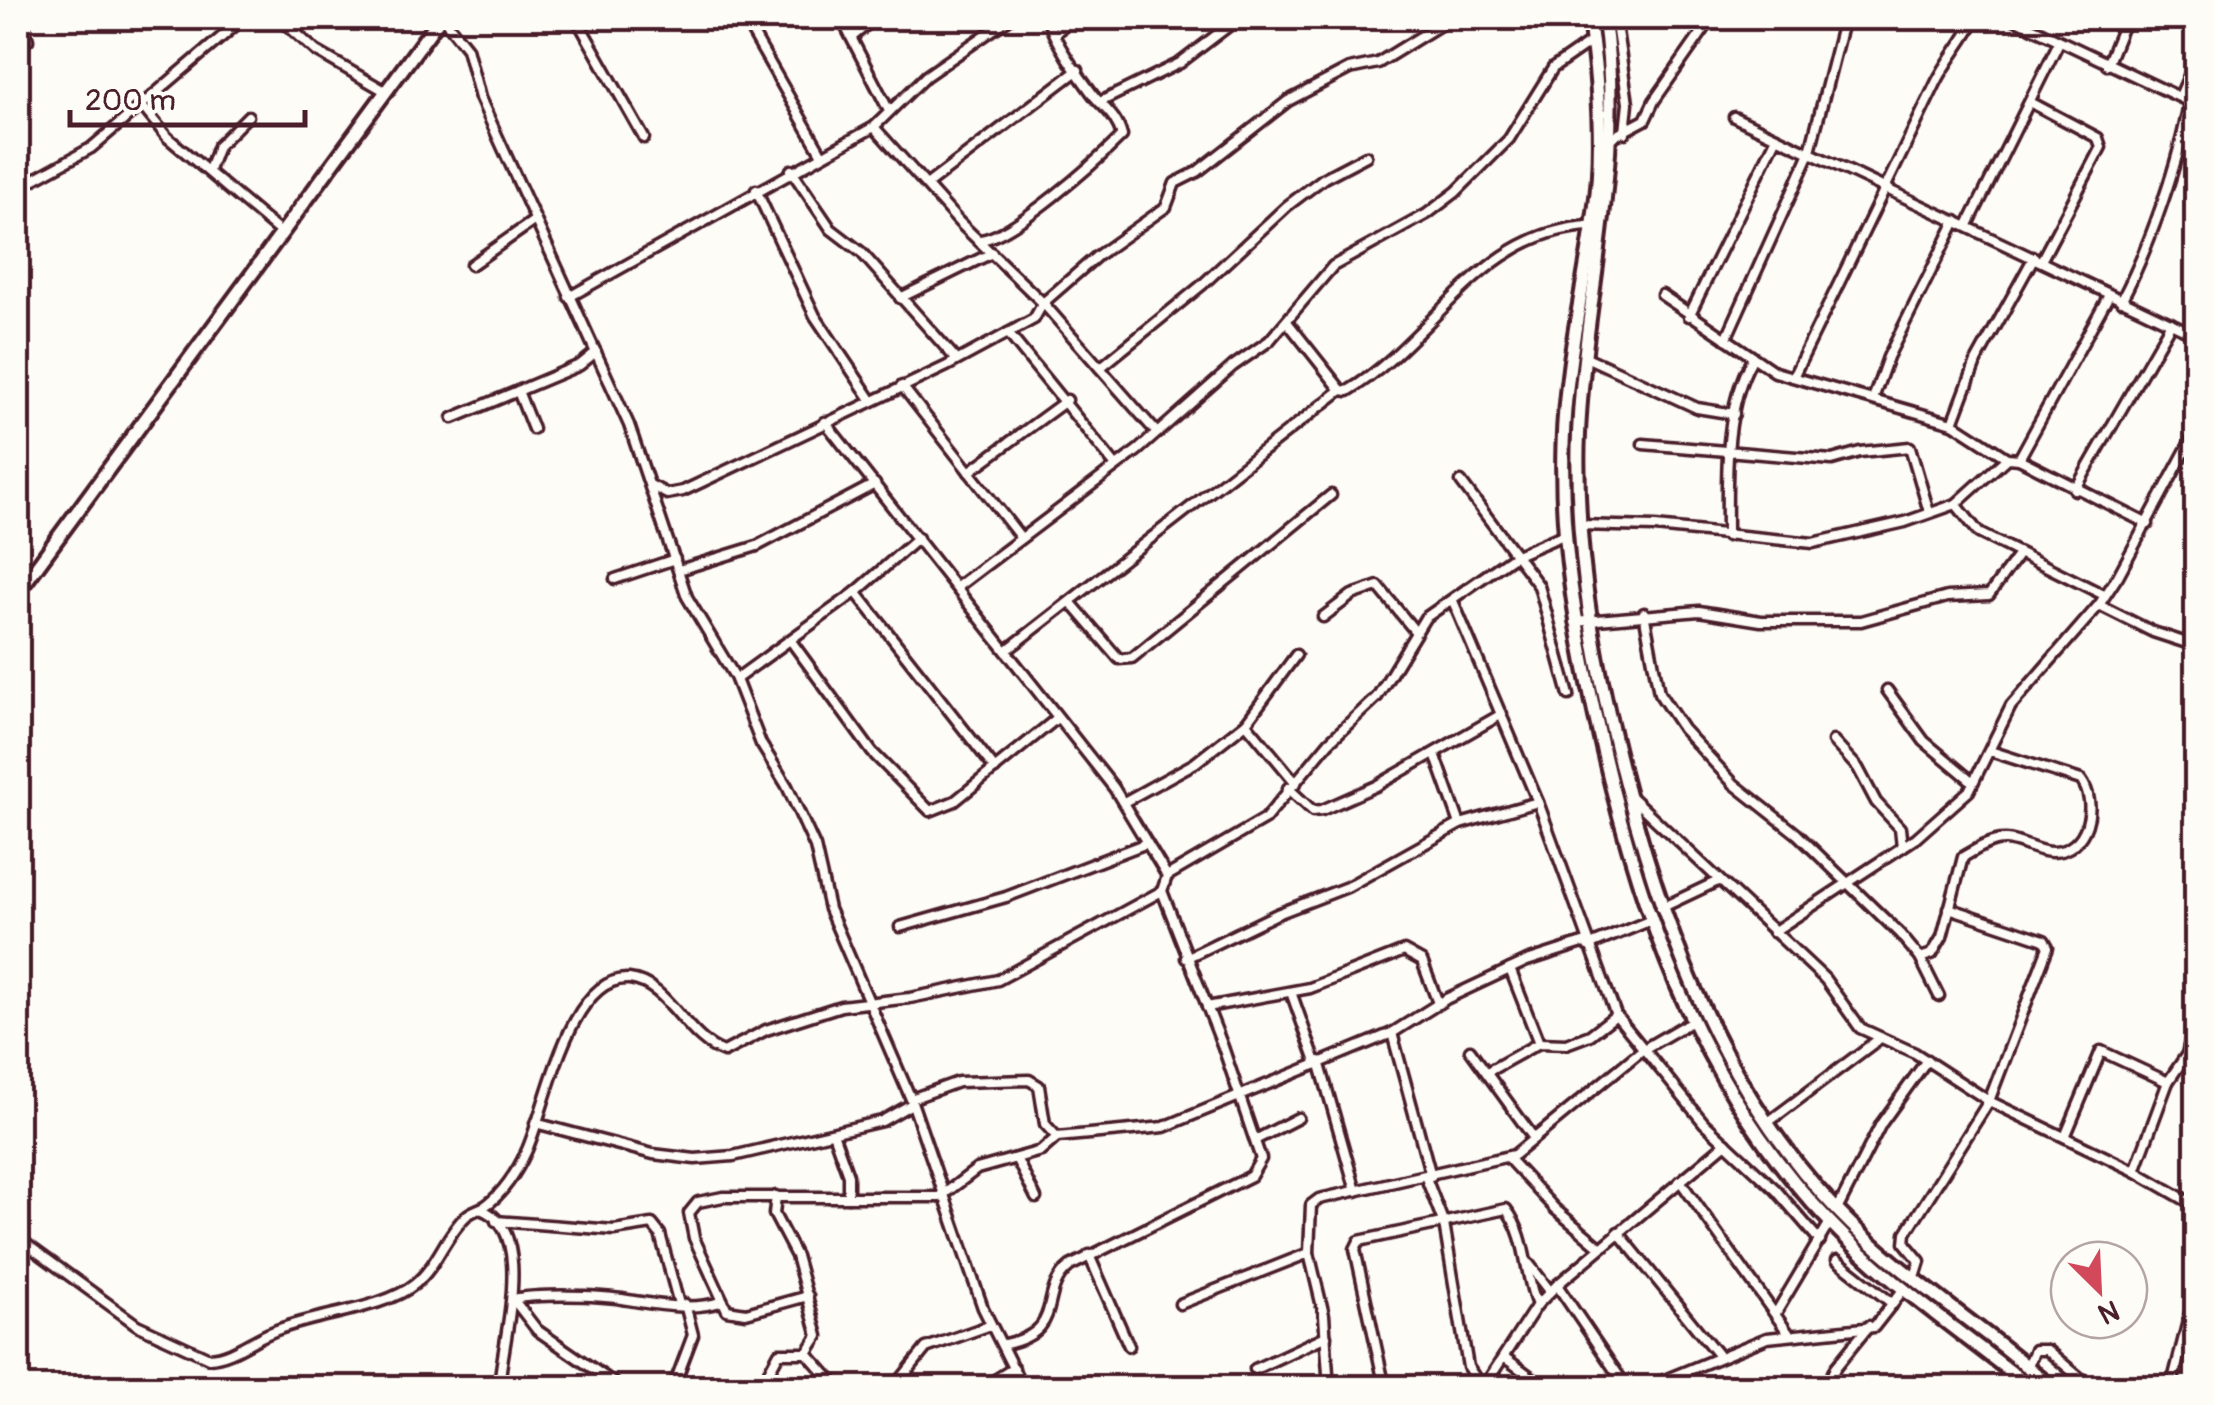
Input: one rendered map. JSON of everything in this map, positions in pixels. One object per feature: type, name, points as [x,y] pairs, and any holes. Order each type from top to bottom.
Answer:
[{"type":"main road","points":[[18,592],[441,18]]},
{"type":"main road","points":[[1589,18],[1598,176],[1565,408],[1563,535],[1608,775],[1649,921],[1692,1021],[1765,1145],[1830,1222],[2031,1388]]},
{"type":"main road","points":[[1604,18],[1610,78],[1610,139],[1602,252],[1578,444],[1582,621],[1661,908],[1717,1036],[1767,1122],[1837,1210],[1908,1286],[2028,1366],[2052,1388]]},
{"type":"street","points":[[18,48],[28,40],[22,18]]},
{"type":"street","points":[[18,188],[91,148],[244,18]]},
{"type":"street","points":[[279,18],[316,51],[385,92]]},
{"type":"street","points":[[441,18],[467,48],[480,98],[596,352],[652,486],[692,607],[736,679],[761,744],[788,786],[815,847],[825,900],[910,1102],[990,1324],[1005,1344],[1023,1388]]},
{"type":"street","points":[[576,18],[644,138]]},
{"type":"street","points":[[744,18],[821,153]]},
{"type":"street","points":[[840,18],[888,109]]},
{"type":"street","points":[[852,37],[876,18]]},
{"type":"street","points":[[568,297],[821,153],[874,127],[888,109],[974,39],[1010,18]]},
{"type":"street","points":[[980,240],[1000,234],[1039,209],[1121,138],[1113,115],[1100,102],[1050,26],[1073,18]]},
{"type":"street","points":[[1100,102],[1180,63],[1238,18]]},
{"type":"street","points":[[652,486],[667,494],[682,490],[1034,319],[1042,304],[1111,244],[1166,207],[1175,183],[1197,172],[1288,101],[1348,69],[1378,63],[1451,18]]},
{"type":"street","points":[[1615,18],[1628,103],[1625,133]]},
{"type":"street","points":[[1610,139],[1645,120],[1712,18]]},
{"type":"street","points":[[1726,339],[1809,155],[1844,18]]},
{"type":"street","points":[[1794,375],[1865,222],[1888,187],[1949,57],[1976,18]]},
{"type":"street","points":[[2012,18],[2188,101]]},
{"type":"street","points":[[2107,65],[2126,18]]},
{"type":"street","points":[[957,587],[1116,466],[1288,323],[1303,297],[1333,266],[1427,214],[1486,164],[1509,140],[1553,68],[1592,41]]},
{"type":"street","points":[[1968,225],[2059,42]]},
{"type":"street","points":[[2122,300],[2136,274],[2178,149],[2196,60]]},
{"type":"street","points":[[928,184],[1078,70]]},
{"type":"street","points":[[1953,423],[1976,362],[2101,146],[2098,138],[2030,102]]},
{"type":"street","points":[[142,106],[167,137],[281,233]]},
{"type":"street","points":[[209,170],[218,146],[248,116]]},
{"type":"street","points":[[1734,117],[2195,334],[2196,323]]},
{"type":"street","points":[[874,127],[1042,304],[1157,433]]},
{"type":"street","points":[[1689,316],[1776,138]]},
{"type":"street","points":[[1100,368],[1222,268],[1287,206],[1324,178],[1366,156]]},
{"type":"street","points":[[791,170],[831,229],[861,252],[956,360]]},
{"type":"street","points":[[756,190],[814,316],[872,401]]},
{"type":"street","points":[[471,265],[535,220]]},
{"type":"street","points":[[1874,399],[1888,357],[1956,221]]},
{"type":"street","points":[[1006,651],[1072,604],[1341,390],[1352,390],[1497,256],[1557,231],[1592,226]]},
{"type":"street","points":[[900,298],[992,253]]},
{"type":"street","points":[[2019,459],[2108,294]]},
{"type":"street","points":[[1662,295],[1774,372],[1953,423],[2007,458],[2019,459],[2148,524]]},
{"type":"street","points":[[1288,323],[1341,390]]},
{"type":"street","points":[[2075,490],[2171,323]]},
{"type":"street","points":[[1008,333],[1116,466]]},
{"type":"street","points":[[453,418],[580,365],[596,352]]},
{"type":"street","points":[[1586,356],[1696,408],[1734,414]]},
{"type":"street","points":[[1727,536],[1734,414],[1752,360]]},
{"type":"street","points":[[902,386],[1021,538]]},
{"type":"street","points":[[518,391],[532,429]]},
{"type":"street","points":[[970,472],[1066,400]]},
{"type":"street","points":[[825,422],[1124,802],[1167,876]]},
{"type":"street","points":[[1773,932],[1949,813],[1974,782],[2010,706],[2098,605],[2148,524],[2196,431]]},
{"type":"street","points":[[1643,444],[1832,460],[1880,448],[1910,447],[1928,512]]},
{"type":"street","points":[[1579,526],[1655,527],[1813,542],[1905,522],[1956,504],[2007,458]]},
{"type":"street","points":[[1461,482],[1539,586],[1569,695]]},
{"type":"street","points":[[679,570],[757,546],[874,484]]},
{"type":"street","points":[[1072,604],[1119,659],[1132,658],[1330,495]]},
{"type":"street","points":[[1956,504],[1972,527],[2104,595]]},
{"type":"street","points":[[1005,1344],[1026,1340],[1043,1326],[1060,1274],[1089,1254],[1251,1176],[1261,1159],[1257,1138],[1247,1123],[1162,891],[1167,876],[1249,831],[1280,803],[1348,722],[1377,697],[1414,630],[1433,612],[1514,556],[1563,535]]},
{"type":"street","points":[[736,679],[856,592],[918,538]]},
{"type":"street","points":[[1582,621],[1644,613],[1722,611],[1761,621],[1861,620],[1948,597],[1988,595],[2019,554]]},
{"type":"street","points":[[614,579],[676,560]]},
{"type":"street","points":[[1323,617],[1352,595],[1378,586],[1414,630]]},
{"type":"street","points":[[856,592],[996,770]]},
{"type":"street","points":[[1454,601],[1538,802],[1616,1015],[1642,1050],[1820,1241]]},
{"type":"street","points":[[2098,605],[2153,632],[2196,646]]},
{"type":"street","points":[[1644,613],[1654,676],[1667,708],[1734,784],[1797,834],[1920,958],[1938,996]]},
{"type":"street","points":[[791,640],[872,752],[924,808],[936,810],[955,801],[1056,718]]},
{"type":"street","points":[[1124,802],[1195,762],[1246,723],[1296,655]]},
{"type":"street","points":[[1887,690],[1924,741],[1974,782]]},
{"type":"street","points":[[1246,723],[1292,785],[1318,811],[1435,754],[1502,714]]},
{"type":"street","points":[[1833,741],[1858,768],[1871,796],[1900,828],[1902,847]]},
{"type":"street","points":[[1920,958],[1937,948],[1966,856],[2004,840],[2052,852],[2074,843],[2088,824],[2091,804],[2081,780],[1990,751]]},
{"type":"street","points":[[1435,754],[1460,824]]},
{"type":"street","points":[[1629,795],[1825,980],[1850,1019],[1879,1039],[1927,1060],[1989,1101],[2134,1170],[2196,1206]]},
{"type":"street","points":[[1186,958],[1277,914],[1347,887],[1460,824],[1538,802]]},
{"type":"street","points":[[900,927],[1006,897],[1147,844]]},
{"type":"street","points":[[1661,908],[1718,881]]},
{"type":"street","points":[[18,1238],[138,1325],[216,1358],[272,1331],[390,1298],[412,1286],[466,1216],[486,1208],[514,1174],[552,1070],[588,1000],[606,983],[630,980],[651,988],[707,1043],[724,1052],[766,1030],[841,1006],[998,980],[1162,891]]},
{"type":"street","points":[[1645,1388],[1718,1355],[1789,1334],[1874,1327],[1908,1286],[1920,1261],[1905,1243],[1906,1232],[1989,1101],[2048,944],[1948,908]]},
{"type":"street","points":[[808,1296],[746,1313],[727,1310],[694,1238],[689,1214],[698,1202],[724,1197],[945,1194],[976,1170],[1040,1151],[1057,1136],[1164,1126],[1392,1033],[1441,999],[1510,969],[1649,921]]},
{"type":"street","points":[[1207,1007],[1291,992],[1404,951],[1422,961],[1441,999]]},
{"type":"street","points":[[1510,969],[1539,1042]]},
{"type":"street","points":[[1291,992],[1318,1062],[1356,1191]]},
{"type":"street","points":[[1489,1071],[1539,1042],[1566,1044],[1590,1035],[1616,1015]]},
{"type":"street","points":[[1329,1388],[1326,1336],[1309,1254],[1311,1205],[1508,1157],[1642,1050],[1692,1021]]},
{"type":"street","points":[[1392,1033],[1444,1224],[1464,1352],[1474,1378],[1484,1385],[1538,1305],[1554,1288],[1726,1143]]},
{"type":"street","points":[[2134,1170],[2168,1082],[2187,1054],[2191,1037]]},
{"type":"street","points":[[1767,1122],[1879,1039]]},
{"type":"street","points":[[1470,1050],[1489,1071],[1501,1096],[1533,1137]]},
{"type":"street","points":[[2064,1137],[2101,1050],[2168,1082]]},
{"type":"street","points":[[1837,1210],[1880,1124],[1927,1060]]},
{"type":"street","points":[[535,1123],[653,1154],[695,1160],[832,1134],[894,1117],[910,1102],[958,1082],[1029,1080],[1039,1086],[1045,1124],[1057,1136]]},
{"type":"street","points":[[1257,1138],[1298,1118]]},
{"type":"street","points":[[832,1134],[848,1175],[848,1198]]},
{"type":"street","points":[[1508,1157],[1555,1209],[1600,1248]]},
{"type":"street","points":[[1017,1160],[1036,1198]]},
{"type":"street","points":[[1680,1181],[1789,1334]]},
{"type":"street","points":[[776,1196],[774,1214],[796,1256],[818,1336],[807,1352]]},
{"type":"street","points":[[486,1208],[510,1246],[513,1299],[499,1388]]},
{"type":"street","points":[[1385,1388],[1357,1243],[1506,1209],[1529,1264],[1529,1286],[1538,1305]]},
{"type":"street","points":[[496,1220],[614,1230],[652,1224],[660,1234],[694,1335],[673,1388]]},
{"type":"street","points":[[1776,1313],[1830,1222]]},
{"type":"street","points":[[1618,1232],[1718,1355]]},
{"type":"street","points":[[1089,1254],[1129,1346]]},
{"type":"street","points":[[1180,1304],[1309,1254]]},
{"type":"street","points":[[1837,1260],[1894,1304]]},
{"type":"street","points":[[1529,1264],[1554,1288],[1627,1388]]},
{"type":"street","points":[[2171,1388],[2196,1289]]},
{"type":"street","points":[[513,1299],[617,1298],[682,1304],[723,1300]]},
{"type":"street","points":[[513,1299],[536,1330],[620,1388]]},
{"type":"street","points":[[894,1388],[926,1348],[990,1324]]},
{"type":"street","points":[[1826,1388],[1835,1368],[1870,1326]]},
{"type":"street","points":[[1255,1369],[1326,1336]]},
{"type":"street","points":[[2028,1366],[2035,1350],[2047,1350],[2092,1388]]},
{"type":"street","points":[[760,1388],[779,1353],[807,1352]]},
{"type":"street","points":[[807,1352],[838,1388]]},
{"type":"street","points":[[1504,1358],[1546,1388]]},
{"type":"street","points":[[982,1388],[1014,1368]]},
{"type":"waterway","points":[[2182,1388],[2196,1377]]}]
